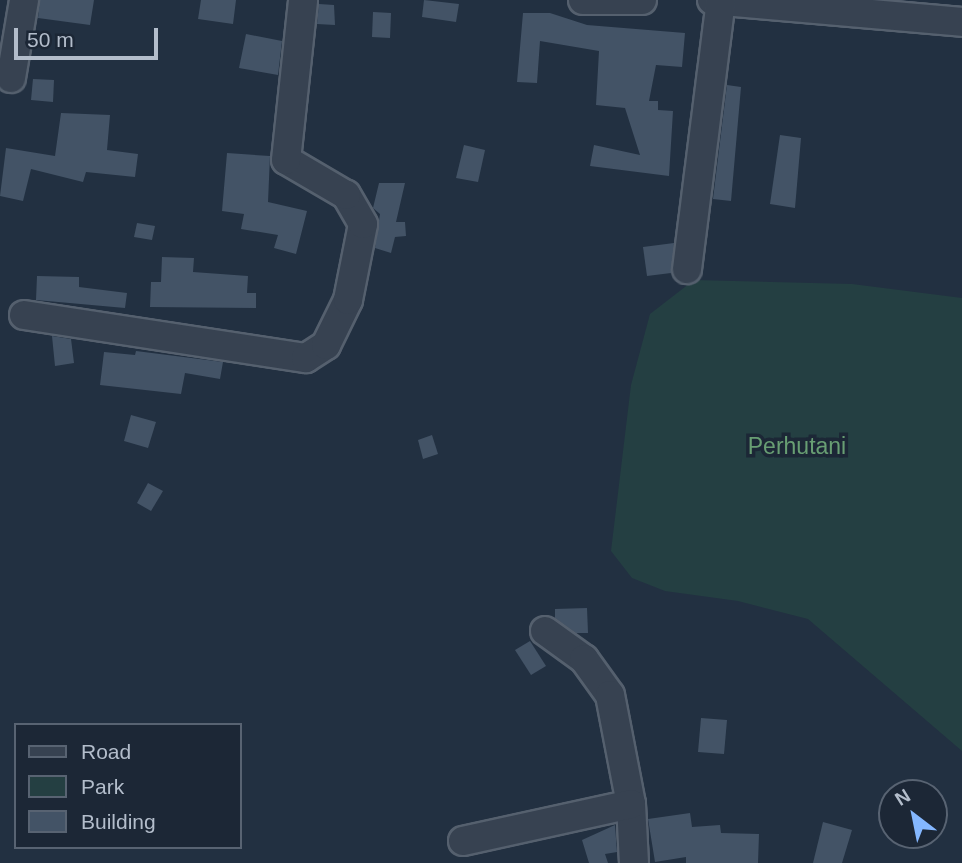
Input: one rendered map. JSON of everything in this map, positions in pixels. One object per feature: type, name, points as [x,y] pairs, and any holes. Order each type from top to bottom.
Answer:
[{"type":"street","points":[[11,78],[24,0]]},
{"type":"street","points":[[24,315],[306,358],[326,345],[348,300],[363,225],[346,195],[286,160],[303,0]]},
{"type":"street","points":[[583,0],[642,0]]},
{"type":"street","points":[[687,269],[717,1],[962,22]]},
{"type":"street","points":[[545,631],[584,659],[610,695],[631,804],[634,863]]},
{"type":"street","points":[[463,841],[631,804]]},
{"type":"green space","name":"Perhutani","points":[[694,280],[852,284],[962,298],[962,751],[808,619],[738,601],[665,591],[632,578],[611,551],[631,385],[650,314]]},
{"type":"building","points":[[40,0],[94,0],[90,25],[38,18]]},
{"type":"building","points":[[201,0],[236,0],[233,24],[198,19]]},
{"type":"building","points":[[424,0],[459,4],[456,22],[422,17]]},
{"type":"building","points":[[319,4],[334,5],[335,25],[317,24]]},
{"type":"building","points":[[373,12],[391,13],[390,38],[372,37]]},
{"type":"building","points":[[523,13],[550,13],[587,25],[685,33],[682,67],[656,65],[649,101],[658,101],[658,110],[673,111],[669,176],[590,166],[594,145],[640,155],[625,108],[596,105],[599,51],[540,41],[537,83],[517,82]]},
{"type":"building","points":[[246,34],[282,41],[278,75],[239,68]]},
{"type":"building","points":[[33,79],[54,80],[53,102],[31,100]]},
{"type":"building","points":[[727,85],[741,87],[731,201],[713,199]]},
{"type":"building","points":[[61,113],[110,115],[107,150],[138,154],[135,177],[86,172],[83,182],[31,169],[23,201],[0,196],[6,148],[55,156]]},
{"type":"building","points":[[780,135],[801,138],[795,208],[770,204]]},
{"type":"building","points":[[464,145],[485,150],[478,182],[456,178]]},
{"type":"building","points":[[227,153],[270,156],[268,202],[307,211],[296,254],[274,248],[278,235],[241,229],[244,214],[222,211]]},
{"type":"building","points":[[379,183],[405,183],[396,222],[405,222],[406,236],[395,237],[391,253],[375,248],[380,214],[373,208]]},
{"type":"building","points":[[137,223],[155,226],[152,240],[134,237]]},
{"type":"building","points":[[674,243],[671,273],[647,276],[643,247]]},
{"type":"building","points":[[162,257],[194,258],[193,272],[248,276],[247,293],[256,293],[256,308],[150,307],[151,282],[161,282]]},
{"type":"building","points":[[37,276],[79,277],[79,287],[127,293],[125,308],[36,300]]},
{"type":"building","points":[[52,336],[71,339],[74,363],[55,366]]},
{"type":"building","points":[[136,351],[223,362],[220,379],[185,373],[181,394],[100,385],[104,352],[135,355]]},
{"type":"building","points":[[131,415],[156,422],[148,448],[124,441]]},
{"type":"building","points":[[432,435],[438,454],[423,459],[418,440]]},
{"type":"building","points":[[148,483],[163,491],[151,511],[137,503]]},
{"type":"building","points":[[587,608],[588,633],[576,633],[555,618],[555,609]]},
{"type":"building","points":[[530,641],[546,666],[531,675],[515,650]]},
{"type":"building","points":[[701,718],[727,720],[724,754],[698,752]]},
{"type":"building","points":[[690,813],[692,827],[720,825],[721,833],[759,834],[758,863],[686,863],[686,857],[655,862],[648,819]]},
{"type":"building","points":[[823,822],[852,830],[842,863],[813,863]]},
{"type":"building","points":[[615,825],[617,852],[605,854],[608,863],[589,863],[582,840]]}]
